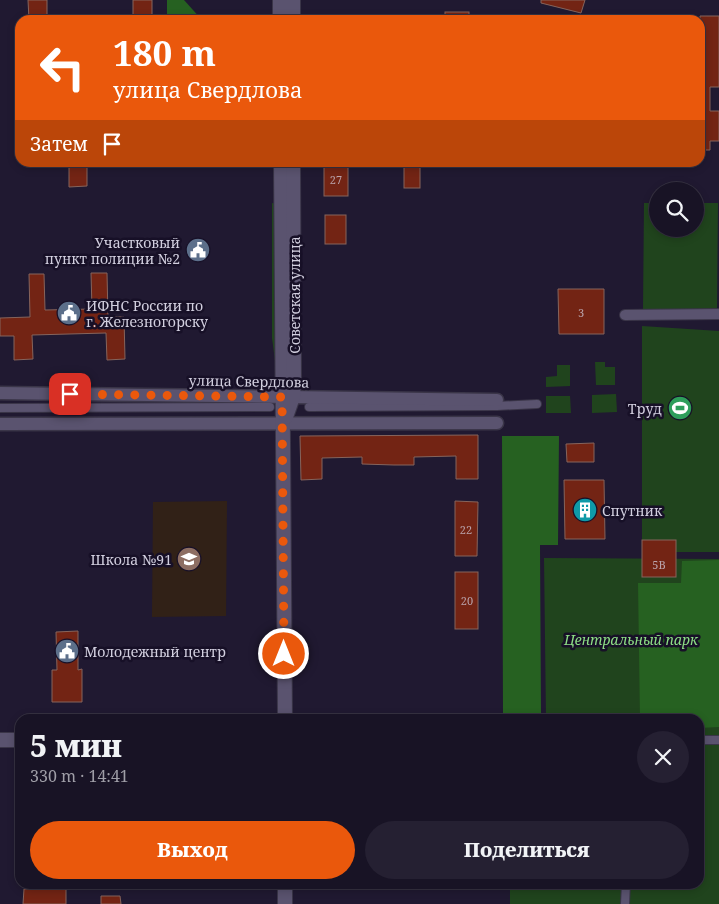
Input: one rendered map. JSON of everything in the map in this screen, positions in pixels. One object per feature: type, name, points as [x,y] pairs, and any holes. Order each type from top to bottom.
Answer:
[{"type":"main road","points":[[280,0],[280,15]]},
{"type":"main road","points":[[293,0],[293,15]]},
{"type":"main road","name":"Советская улица","points":[[281,167],[288,397]]},
{"type":"main road","name":"Советская улица","points":[[284,714],[282,425],[288,397],[293,167]]},
{"type":"main road","points":[[0,740],[15,740]]},
{"type":"main road","points":[[284,889],[285,904]]},
{"type":"street","points":[[625,315],[719,314]]},
{"type":"street","name":"улица Свердлова","points":[[0,394],[497,400]]},
{"type":"street","points":[[309,407],[537,404]]},
{"type":"street","points":[[0,408],[270,407]]},
{"type":"street","points":[[0,424],[282,425],[497,423]]},
{"type":"street","points":[[704,740],[719,740]]},
{"type":"street","points":[[625,904],[626,889]]},
{"type":"shaded area","name":"Школа №91","points":[[227,501],[226,616],[152,617],[153,502]]},
{"type":"green space","points":[[167,0],[184,0],[198,15],[167,15]]},
{"type":"green space","points":[[272,203],[277,204],[277,376],[272,338]]},
{"type":"green space","points":[[644,203],[649,203],[649,237],[704,237],[704,203],[718,203],[717,310],[643,310]]},
{"type":"green space","name":"Труд","points":[[642,326],[719,331],[719,552],[676,552],[676,540],[642,540]]},
{"type":"green space","points":[[595,362],[605,362],[605,367],[615,367],[615,385],[596,385]]},
{"type":"green space","points":[[557,365],[570,365],[570,386],[546,387],[546,377],[557,376]]},
{"type":"green space","points":[[616,394],[617,412],[592,413],[592,395]]},
{"type":"green space","points":[[546,396],[570,396],[571,413],[546,413]]},
{"type":"green space","points":[[502,436],[559,436],[558,545],[540,545],[541,713],[503,714]]},
{"type":"green space","name":"Центральный парк","points":[[544,558],[719,559],[719,904],[510,904],[510,889],[704,889],[704,714],[546,714]]},
{"type":"green space","points":[[719,560],[719,727],[704,728],[704,714],[640,714],[638,583],[681,583],[682,561]]},
{"type":"building","points":[[28,0],[47,0],[47,15],[29,15]]},
{"type":"building","points":[[133,0],[152,0],[152,15],[133,15]]},
{"type":"building","points":[[541,0],[585,0],[581,13],[541,3]]},
{"type":"building","points":[[445,12],[469,12],[469,15],[445,15]]},
{"type":"building","points":[[705,16],[719,16],[719,87],[710,87],[710,111],[719,111],[719,141],[710,141],[710,150],[705,150]]},
{"type":"building","points":[[69,167],[87,167],[87,186],[69,187]]},
{"type":"building","points":[[324,167],[348,167],[348,196],[324,196]]},
{"type":"building","points":[[404,167],[420,167],[420,188],[404,188]]},
{"type":"building","points":[[325,215],[346,215],[346,244],[325,244]]},
{"type":"building","name":"ИФНС России по г. Железногорску","points":[[91,273],[107,273],[108,317],[124,317],[125,359],[107,360],[106,333],[32,335],[33,359],[14,360],[14,336],[0,336],[0,318],[30,317],[29,274],[44,274],[45,310],[92,309]]},
{"type":"building","points":[[558,289],[604,289],[604,334],[559,334]]},
{"type":"building","points":[[478,435],[478,479],[456,479],[456,456],[414,457],[414,465],[362,464],[362,457],[322,458],[322,479],[301,480],[300,436]]},
{"type":"building","points":[[594,443],[594,462],[567,462],[566,444]]},
{"type":"building","name":"Спутник","points":[[564,480],[604,480],[605,539],[565,539]]},
{"type":"building","points":[[455,501],[478,502],[477,556],[455,556]]},
{"type":"building","points":[[642,540],[676,540],[676,577],[642,577]]},
{"type":"building","points":[[455,572],[478,572],[478,629],[455,629]]},
{"type":"building","name":"Молодежный центр","points":[[78,631],[78,670],[82,669],[82,702],[52,702],[52,670],[57,670],[56,632]]},
{"type":"building","points":[[24,889],[66,889],[66,904],[23,904]]},
{"type":"building","points":[[101,896],[120,896],[121,904],[101,904]]},
{"type":"place","name":"Участковый пункт полиции №2","points":[[198,250]]},
{"type":"place","name":"ИФНС России по г. Железногорску","points":[[69,313]]},
{"type":"place","name":"Труд","points":[[680,408]]},
{"type":"place","name":"Спутник","points":[[585,510]]},
{"type":"place","name":"Школа №91","points":[[189,559]]},
{"type":"place","name":"Молодежный центр","points":[[67,651]]},
{"type":"route","points":[[70,394],[282,397],[284,654]]}]
